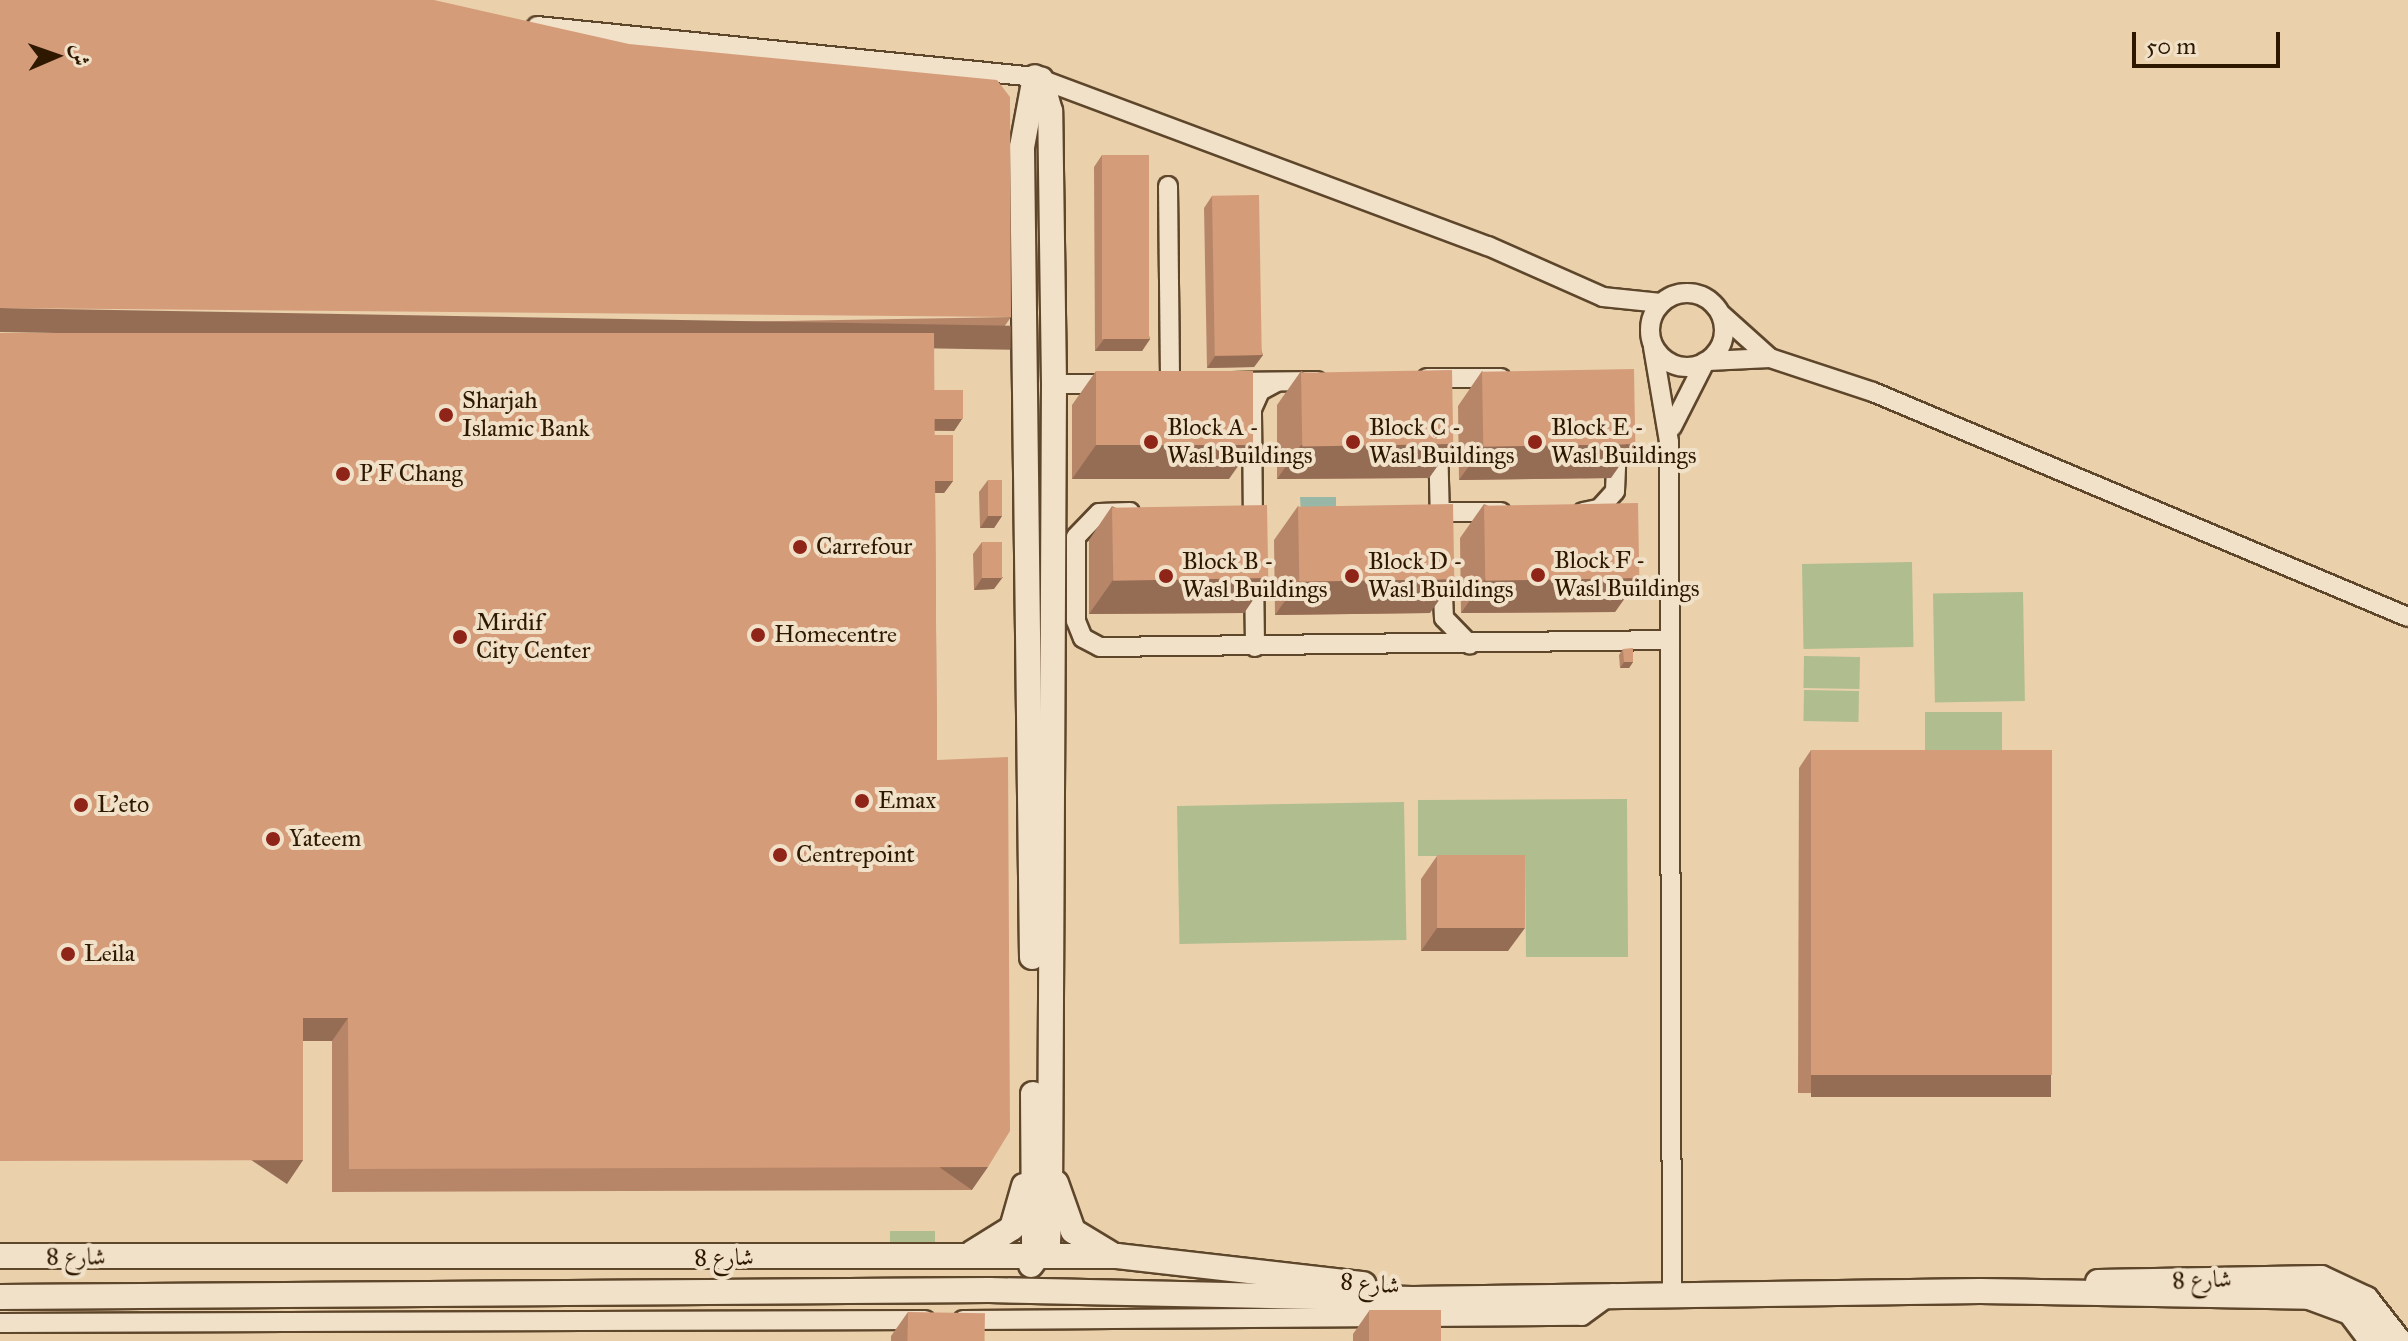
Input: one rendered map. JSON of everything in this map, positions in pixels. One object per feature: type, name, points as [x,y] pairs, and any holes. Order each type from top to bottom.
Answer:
[{"type":"street","points":[[515,24],[1038,78],[1488,246],[1603,297],[1661,303],[1696,293],[1770,358]]},
{"type":"street","points":[[1038,78],[1022,147],[1027,668],[1040,1153],[1073,1231],[1117,1256]]},
{"type":"street","points":[[1038,78],[1050,111],[1054,384],[1051,802],[1037,1257],[1063,1292]]},
{"type":"street","points":[[1168,186],[1170,383]]},
{"type":"street","points":[[1661,303],[1650,326],[1669,442],[1672,1293]]},
{"type":"street","points":[[1669,442],[1681,399],[1721,344],[1720,313]]},
{"type":"street","points":[[1653,347],[1677,366],[1770,358],[1913,407],[2408,617]]},
{"type":"street","points":[[1025,355],[1040,376],[1041,509],[1051,541]]},
{"type":"street","points":[[1405,379],[1437,385],[1528,378]]},
{"type":"street","points":[[1216,383],[1341,380]]},
{"type":"street","points":[[1255,647],[1245,510],[1252,409],[1260,391],[1277,382]]},
{"type":"street","points":[[1054,384],[1126,384]]},
{"type":"street","points":[[1438,423],[1444,618],[1470,645]]},
{"type":"street","points":[[1557,512],[1587,512],[1608,501],[1618,479],[1616,425]]},
{"type":"street","points":[[1158,511],[1099,513],[1081,527],[1075,607],[1083,638],[1100,647],[1417,646],[1670,640]]},
{"type":"street","points":[[1440,512],[1528,512]]},
{"type":"street","points":[[1417,646],[1444,618]]},
{"type":"street","points":[[1027,668],[1042,685],[1051,802]]},
{"type":"street","points":[[960,1257],[1012,1228],[1040,1153]]},
{"type":"street","name":"شارع 8","points":[[0,1256],[1117,1256],[1205,1261],[1445,1295]]},
{"type":"street","points":[[867,1292],[887,1278],[1010,1276],[1037,1257]]},
{"type":"street","points":[[546,1294],[570,1280],[625,1278],[638,1258]]},
{"type":"street","name":"شارع 8","points":[[1980,1291],[2020,1284],[2321,1278],[2366,1299],[2399,1341]]},
{"type":"street","name":"شارع 8","points":[[0,1297],[1980,1291],[2309,1297],[2350,1312],[2372,1341]]},
{"type":"street","points":[[0,1323],[1572,1316],[1592,1313],[1614,1293]]},
{"type":"green space","points":[[1912,562],[1913,647],[1804,649],[1802,564]]},
{"type":"green space","points":[[2023,592],[2025,701],[1935,703],[1933,594]]},
{"type":"green space","points":[[1804,656],[1860,657],[1859,689],[1803,688]]},
{"type":"green space","points":[[1804,690],[1859,691],[1858,722],[1803,721]]},
{"type":"green space","points":[[1925,712],[2002,712],[2002,758],[1925,758]]},
{"type":"green space","points":[[1627,799],[1628,957],[1526,957],[1525,856],[1418,856],[1418,800]]},
{"type":"green space","points":[[1404,802],[1406,940],[1179,944],[1177,806]]},
{"type":"green space","points":[[890,1231],[935,1231],[935,1242],[890,1242]]},
{"type":"shaded area","points":[[1300,497],[1336,497],[1336,524],[1301,514]]},
{"type":"building","points":[[0,0],[434,0],[629,44],[997,80],[1010,97],[1011,317],[0,308]]},
{"type":"building","points":[[1102,155],[1149,155],[1149,339],[1102,339]]},
{"type":"building","points":[[1259,195],[1262,355],[1215,356],[1212,196]]},
{"type":"building","name":"Mirdif City Center","points":[[0,333],[934,333],[937,760],[1008,757],[1010,1131],[988,1167],[349,1169],[348,1018],[303,1018],[303,1160],[0,1161]]},
{"type":"building","points":[[1634,369],[1635,444],[1483,447],[1482,372]]},
{"type":"building","points":[[1452,370],[1453,444],[1302,447],[1301,373]]},
{"type":"building","points":[[1096,371],[1253,371],[1253,445],[1096,445]]},
{"type":"building","points":[[934,390],[963,390],[963,419],[934,419]]},
{"type":"building","points":[[934,435],[953,435],[953,481],[934,481]]},
{"type":"building","points":[[988,480],[1002,480],[1002,516],[988,516]]},
{"type":"building","points":[[1638,503],[1639,578],[1485,581],[1484,506]]},
{"type":"building","points":[[1453,504],[1454,579],[1299,582],[1298,507]]},
{"type":"building","points":[[1267,505],[1268,578],[1113,581],[1112,508]]},
{"type":"building","points":[[982,542],[1002,542],[1002,578],[982,578]]},
{"type":"building","points":[[1633,648],[1633,662],[1624,662],[1623,649]]},
{"type":"building","points":[[1811,750],[2052,750],[2052,1075],[1811,1075]]},
{"type":"building","points":[[1437,855],[1525,855],[1525,928],[1437,928]]},
{"type":"building","points":[[1369,1310],[1441,1310],[1441,1341],[1369,1341]]},
{"type":"building","points":[[908,1312],[985,1313],[985,1341],[907,1341]]},
{"type":"place","name":"Sharjah Islamic Bank","points":[[446,415]]},
{"type":"place","name":"Block A - Wasl Buildings","points":[[1151,442]]},
{"type":"place","name":"Block C - Wasl Buildings","points":[[1353,442]]},
{"type":"place","name":"Block E - Wasl Buildings","points":[[1535,442]]},
{"type":"place","name":"P F Chang","points":[[343,474]]},
{"type":"place","name":"Carrefour","points":[[800,547]]},
{"type":"place","name":"Block F - Wasl Buildings","points":[[1538,575]]},
{"type":"place","name":"Block B - Wasl Buildings","points":[[1166,576]]},
{"type":"place","name":"Block D - Wasl Buildings","points":[[1352,576]]},
{"type":"place","name":"Homecentre","points":[[758,635]]},
{"type":"place","name":"Mirdif City Center","points":[[460,637]]},
{"type":"place","name":"Emax","points":[[862,801]]},
{"type":"place","name":"L’eto","points":[[81,805]]},
{"type":"place","name":"Yateem","points":[[273,839]]},
{"type":"place","name":"Centrepoint","points":[[780,855]]},
{"type":"place","name":"Leila","points":[[68,954]]}]
